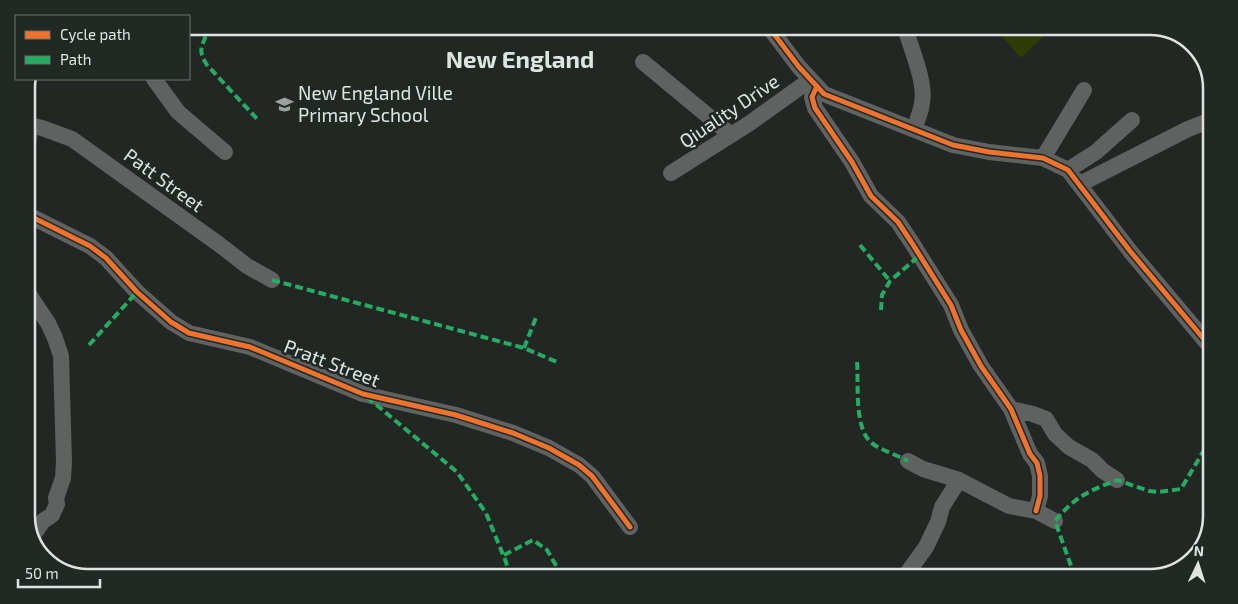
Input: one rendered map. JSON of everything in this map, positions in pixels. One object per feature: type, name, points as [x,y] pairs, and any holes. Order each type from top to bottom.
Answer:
[{"type":"street","points":[[775,35],[824,94],[953,145],[989,152],[1043,158],[1068,170],[1130,251],[1203,338]]},
{"type":"street","points":[[907,35],[921,82],[923,102],[914,129]]},
{"type":"street","points":[[643,62],[731,135]]},
{"type":"street","points":[[155,80],[178,112],[225,152]]},
{"type":"street","points":[[814,83],[812,97],[815,108],[852,162],[871,196],[898,222],[951,305],[961,330],[981,366],[1011,409],[1040,476],[1040,496],[1036,511]]},
{"type":"street","name":"Qiuality Drive","points":[[670,174],[814,83]]},
{"type":"street","points":[[1043,158],[1084,90]]},
{"type":"street","points":[[1068,170],[1096,152],[1132,120]]},
{"type":"street","points":[[1080,184],[1180,133],[1203,123]]},
{"type":"street","name":"Patt Street","points":[[35,126],[72,139],[247,266],[272,280]]},
{"type":"street","name":"Pratt Street","points":[[35,218],[90,246],[106,258],[137,292],[171,322],[189,333],[250,347],[363,394],[456,415],[513,433],[558,452],[592,476],[630,527]]},
{"type":"street","points":[[35,304],[48,323],[61,356],[64,462],[63,478],[56,498],[57,504],[52,515],[43,521],[37,530]]},
{"type":"street","points":[[1011,409],[1046,419],[1055,434],[1069,447],[1092,460],[1117,480]]},
{"type":"street","points":[[908,461],[923,469],[959,480],[1009,506],[1036,511],[1055,521]]},
{"type":"street","points":[[910,569],[926,547],[938,522],[942,507],[959,480]]},
{"type":"green space","points":[[1001,35],[1045,35],[1021,58]]},
{"type":"marked path","points":[[206,35],[201,53],[207,65],[259,121]]},
{"type":"marked path","points":[[860,245],[890,281]]},
{"type":"marked path","points":[[881,310],[882,295],[890,281],[919,256]]},
{"type":"marked path","points":[[272,280],[524,348],[557,362]]},
{"type":"marked path","points":[[89,345],[137,292]]},
{"type":"marked path","points":[[524,348],[537,315]]},
{"type":"marked path","points":[[857,362],[858,406],[862,428],[873,444],[908,461]]},
{"type":"marked path","points":[[367,397],[457,472],[486,513],[508,569]]},
{"type":"marked path","points":[[1072,569],[1055,521],[1069,506],[1083,496],[1117,480],[1149,491],[1158,492],[1181,489],[1203,452]]},
{"type":"marked path","points":[[504,555],[533,540],[547,550],[558,569]]},
{"type":"cycle path","points":[[775,35],[799,67],[824,94],[953,145],[989,152],[1043,158],[1068,170],[1130,251],[1203,338]]},
{"type":"cycle path","points":[[817,86],[812,97],[815,108],[852,162],[871,196],[898,222],[912,243],[951,305],[961,330],[981,366],[1011,409],[1030,454],[1037,463],[1040,476],[1040,496],[1036,511]]},
{"type":"cycle path","points":[[35,218],[90,246],[106,258],[137,292],[171,322],[189,333],[250,347],[363,394],[456,415],[513,433],[549,448],[579,465],[592,476],[630,527]]},
{"type":"place","name":"New England Ville Primary School","points":[[284,104]]},
{"type":"district","name":"New England","points":[[520,60]]}]
